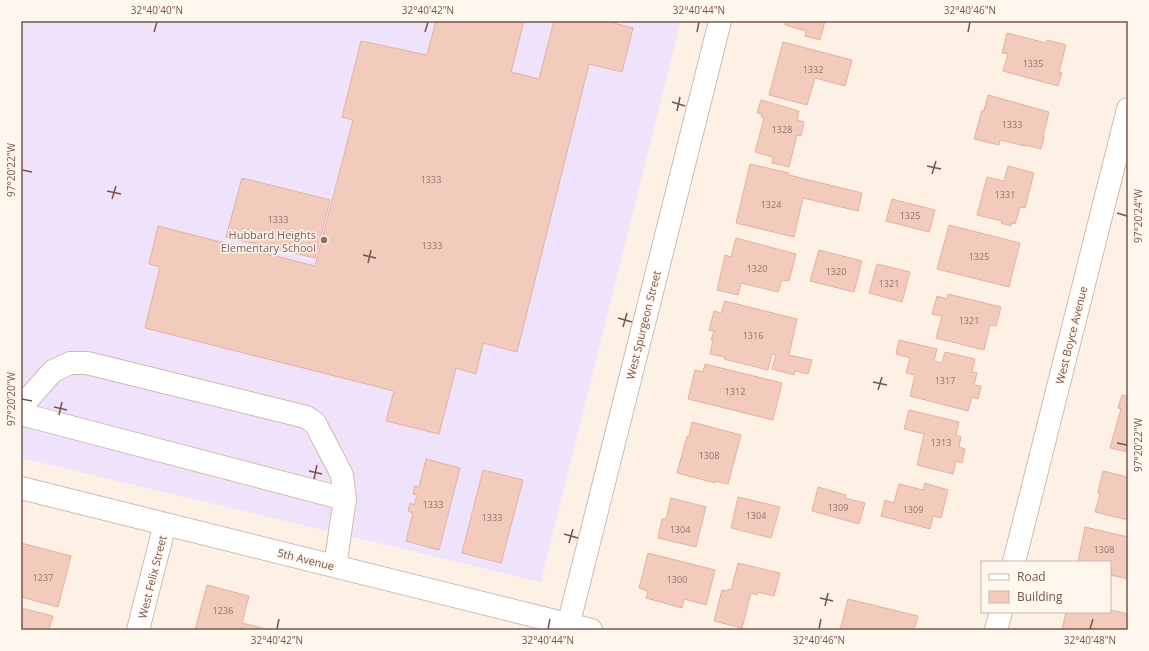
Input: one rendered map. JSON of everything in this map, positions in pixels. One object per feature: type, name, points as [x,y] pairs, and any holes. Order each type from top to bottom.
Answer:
[{"type":"street","name":"West Spurgeon Street","points":[[567,627],[720,21]]},
{"type":"street","name":"West Boyce Avenue","points":[[1014,561],[1128,109]]},
{"type":"street","points":[[21,407],[53,371],[70,363],[87,363],[306,417],[314,423],[342,475],[345,499],[335,566]]},
{"type":"street","points":[[21,414],[345,499]]},
{"type":"street","name":"5th Avenue","points":[[21,488],[335,566],[567,627],[591,630]]},
{"type":"street","name":"West Felix Street","points":[[138,630],[165,524]]},
{"type":"street","points":[[996,630],[1001,613]]},
{"type":"shaded area","name":"Hubbard Heights Elementary School","points":[[21,21],[681,21],[541,582],[21,458]]},
{"type":"building","points":[[436,21],[524,21],[511,72],[539,79],[554,21],[606,21],[633,28],[622,72],[589,64],[517,352],[483,343],[476,374],[456,368],[439,434],[386,421],[394,391],[145,328],[160,267],[149,264],[158,226],[315,266],[353,120],[342,117],[361,41],[427,55]]},
{"type":"building","points":[[786,21],[825,21],[820,40],[805,36],[806,31],[785,25]]},
{"type":"building","points":[[1007,33],[1046,43],[1047,40],[1066,45],[1059,72],[1062,73],[1058,86],[1003,71],[1008,54],[1002,53]]},
{"type":"building","points":[[783,42],[852,60],[845,86],[815,78],[807,105],[769,95]]},
{"type":"building","points":[[988,95],[1049,112],[1041,149],[1000,140],[999,145],[974,139]]},
{"type":"building","points":[[761,100],[799,111],[797,120],[804,122],[801,136],[797,135],[789,167],[772,163],[773,157],[755,152],[764,118],[761,117],[762,114],[757,113]]},
{"type":"building","points":[[750,164],[862,193],[858,211],[803,198],[794,237],[736,223]]},
{"type":"building","points":[[1008,166],[1034,173],[1025,208],[1020,207],[1015,224],[1011,223],[1011,226],[1001,223],[1002,221],[977,215],[987,177],[1004,181]]},
{"type":"building","points":[[242,178],[330,200],[315,258],[226,237]]},
{"type":"building","points":[[892,199],[935,210],[929,232],[886,221]]},
{"type":"building","points":[[949,225],[1020,243],[1009,287],[937,269]]},
{"type":"building","points":[[736,238],[796,254],[789,281],[782,280],[778,292],[741,283],[738,295],[717,290],[725,255],[731,257]]},
{"type":"building","points":[[819,250],[862,261],[854,292],[810,281]]},
{"type":"building","points":[[877,264],[910,272],[902,302],[869,293]]},
{"type":"building","points":[[948,294],[1001,307],[996,326],[990,325],[984,350],[936,338],[942,316],[932,314],[937,296],[947,299]]},
{"type":"building","points":[[725,301],[797,319],[789,355],[812,360],[808,374],[795,371],[794,375],[772,369],[776,355],[772,354],[768,370],[710,354],[713,340],[711,340],[714,331],[709,330],[714,311],[721,313]]},
{"type":"building","points":[[899,340],[937,349],[934,361],[942,363],[945,352],[975,359],[972,372],[977,373],[974,385],[981,386],[978,399],[972,397],[968,411],[910,396],[915,375],[906,373],[910,358],[896,354]]},
{"type":"building","points":[[705,364],[782,383],[773,420],[688,399],[695,370],[703,372]]},
{"type":"building","points":[[1122,395],[1128,396],[1128,452],[1110,448],[1121,409],[1118,408]]},
{"type":"building","points":[[909,410],[959,422],[956,435],[961,437],[959,447],[965,449],[962,463],[956,461],[953,474],[917,465],[924,434],[904,429]]},
{"type":"building","points":[[692,422],[741,435],[728,484],[715,481],[715,483],[677,473],[687,436],[689,437]]},
{"type":"building","points":[[426,459],[460,468],[439,550],[406,541],[413,513],[408,511],[410,503],[414,505],[417,495],[413,494],[415,486],[419,487]]},
{"type":"building","points":[[483,470],[523,480],[501,563],[462,553]]},
{"type":"building","points":[[1103,471],[1128,477],[1128,520],[1095,512],[1100,494],[1098,493]]},
{"type":"building","points":[[925,483],[948,490],[941,518],[933,516],[930,529],[881,516],[885,500],[894,503],[899,484],[923,490]]},
{"type":"building","points":[[818,487],[846,495],[845,498],[865,503],[859,524],[812,511]]},
{"type":"building","points":[[738,497],[780,507],[771,538],[731,528]]},
{"type":"building","points":[[671,498],[706,507],[696,547],[658,538],[662,519],[666,519]]},
{"type":"building","points":[[1085,527],[1128,537],[1128,579],[1111,575],[1111,561],[1078,561]]},
{"type":"building","points":[[21,543],[71,556],[58,607],[21,597]]},
{"type":"building","points":[[648,553],[715,570],[706,605],[684,599],[682,608],[646,598],[648,591],[639,588]]},
{"type":"building","points":[[738,563],[780,573],[774,596],[758,592],[757,595],[751,593],[742,628],[714,621],[722,590],[731,590]]},
{"type":"building","points":[[207,585],[249,596],[242,623],[270,630],[195,630]]},
{"type":"building","points":[[848,599],[918,616],[914,630],[840,630]]},
{"type":"building","points":[[21,608],[53,616],[49,629],[51,630],[21,630]]},
{"type":"building","points":[[1111,610],[1128,614],[1128,630],[1062,630],[1066,613],[1111,613]]},
{"type":"place","name":"Hubbard Heights Elementary School","points":[[324,240]]}]
